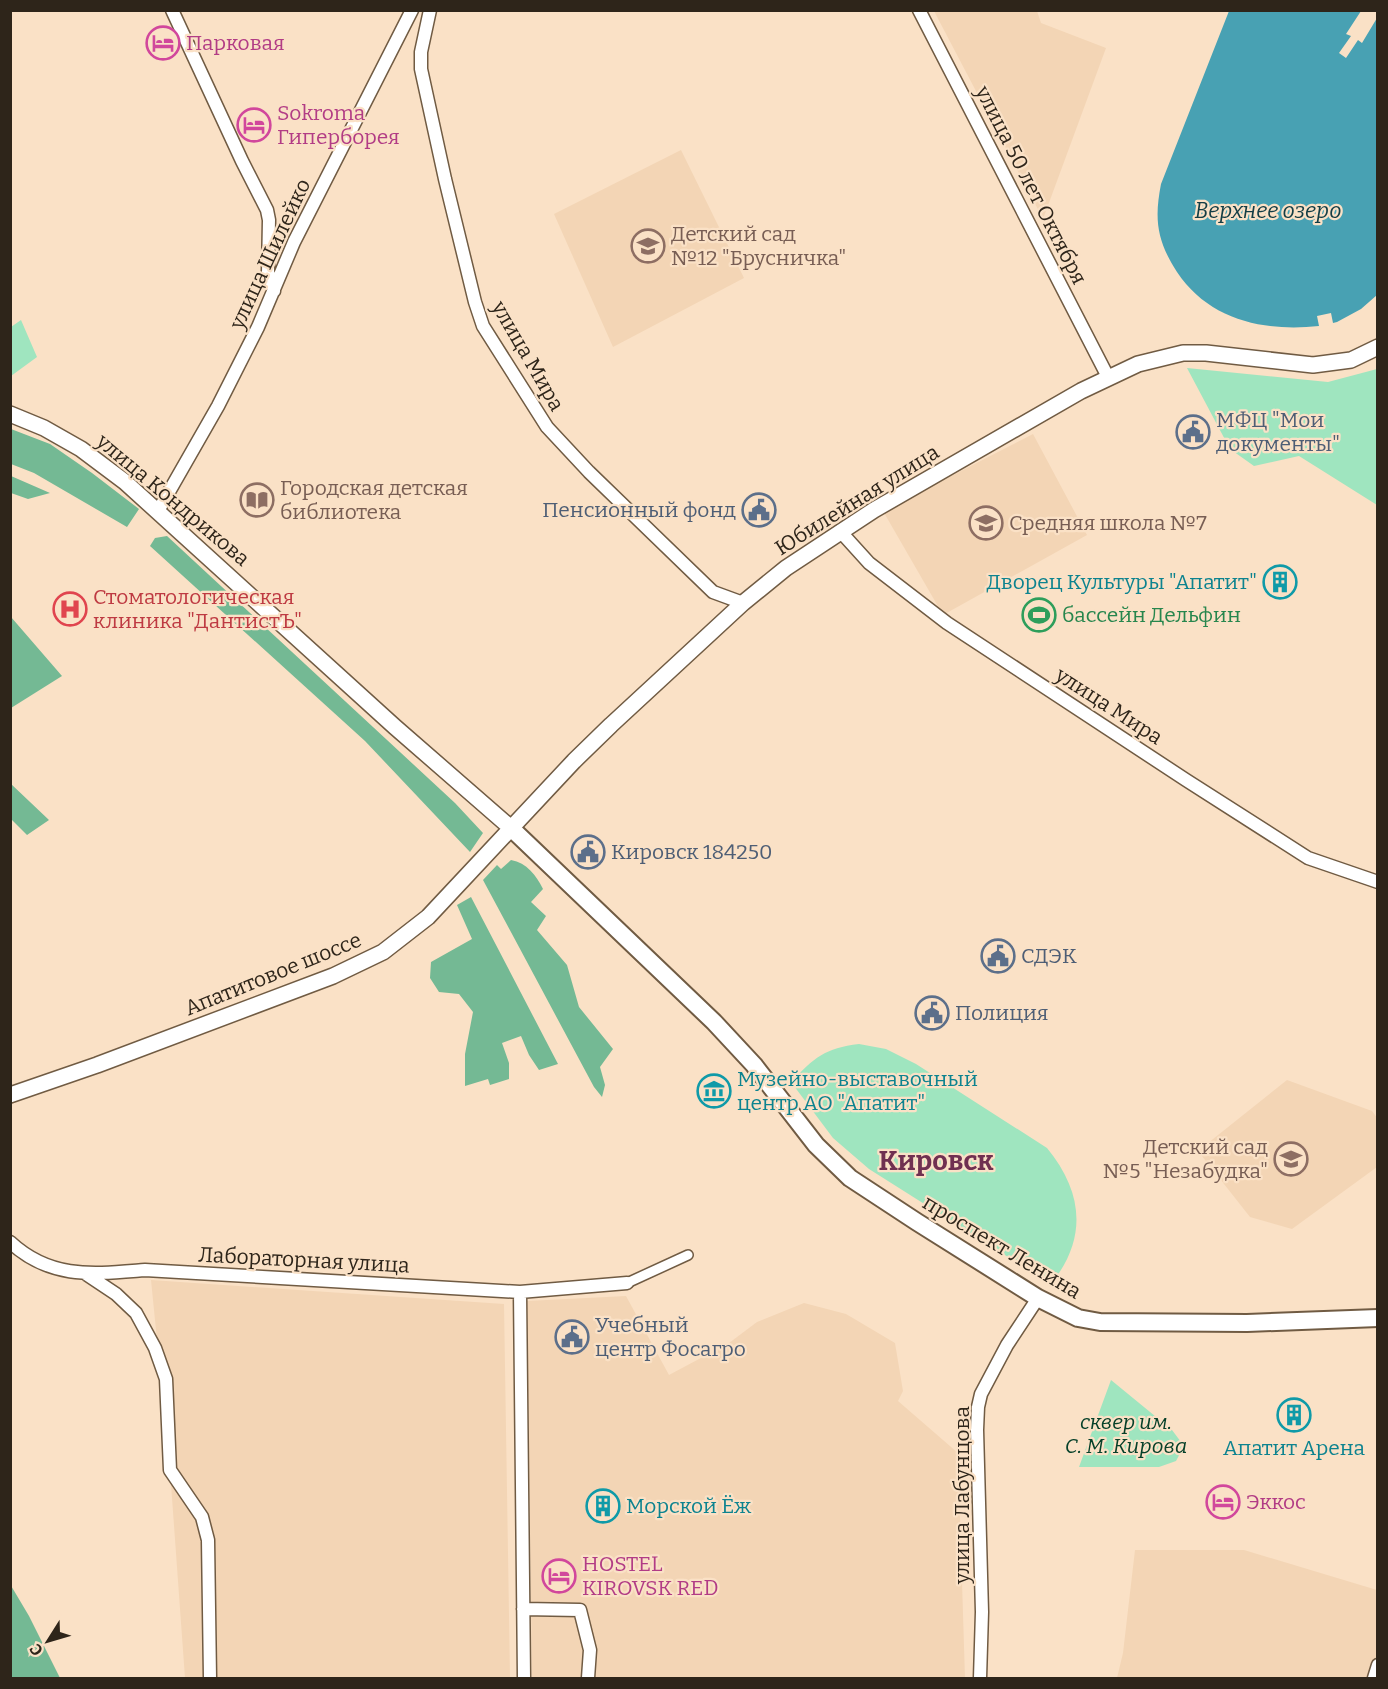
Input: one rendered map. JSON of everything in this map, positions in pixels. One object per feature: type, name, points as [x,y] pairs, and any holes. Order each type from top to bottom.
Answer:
[{"type":"main road","name":"проспект Ленина","points":[[511,828],[714,1022],[754,1065],[816,1145],[850,1178],[1043,1301],[1078,1318],[1110,1323],[1247,1323],[1377,1318]]},
{"type":"street","points":[[172,10],[267,210],[269,220],[268,273],[274,291]]},
{"type":"street","name":"улица Шилейко","points":[[158,511],[218,406],[274,291],[294,242],[412,10]]},
{"type":"street","name":"улица Мира","points":[[430,10],[421,52],[421,69],[445,179],[483,326],[547,427],[589,472],[713,592],[743,603]]},
{"type":"street","name":"улица 50 лет Октября","points":[[918,10],[1108,377]]},
{"type":"street","name":"Юбилейная улица","points":[[511,828],[581,754],[743,603],[786,568],[840,531],[1081,391],[1108,377],[1157,358],[1193,352],[1313,365],[1351,360],[1377,347]]},
{"type":"street","name":"улица Кондрикова","points":[[10,414],[44,428],[81,449],[125,482],[395,727],[511,828]]},
{"type":"street","name":"улица Мира","points":[[840,531],[869,563],[947,623],[1186,780],[1308,858],[1377,882]]},
{"type":"street","name":"Апатитовое шоссе","points":[[10,1095],[289,993],[333,976],[382,952],[428,917],[511,828]]},
{"type":"street","name":"Лабораторная улица","points":[[10,1242],[22,1253],[53,1269],[86,1274],[145,1270],[520,1292],[627,1283]]},
{"type":"street","points":[[627,1283],[688,1255]]},
{"type":"street","name":"Лабораторная улица","points":[[86,1274],[116,1294],[136,1313],[155,1348],[166,1379],[170,1470],[202,1517],[208,1540],[210,1678]]},
{"type":"street","points":[[520,1292],[524,1678]]},
{"type":"street","name":"улица Лабунцова","points":[[980,1678],[982,1612],[978,1407],[981,1394],[1002,1355],[1022,1323],[1043,1301]]},
{"type":"street","points":[[524,1609],[580,1610],[590,1650],[588,1678]]},
{"type":"street","points":[[1374,1678],[1377,1665]]},
{"type":"shaded area","points":[[934,11],[1037,11],[1041,23],[1106,48],[1043,219]]},
{"type":"shaded area","name":"Детский сад №12 \"Брусничка\"","points":[[681,150],[744,278],[613,347],[554,214]]},
{"type":"shaded area","name":"Средняя школа №7","points":[[1033,434],[1087,535],[943,615],[883,511]]},
{"type":"shaded area","name":"Детский сад №5 \"Незабудка\"","points":[[1287,1080],[1372,1111],[1378,1119],[1377,1167],[1292,1229],[1250,1217],[1198,1151]]},
{"type":"shaded area","points":[[151,1280],[504,1304],[510,1678],[185,1678],[170,1470]]},
{"type":"shaded area","points":[[626,1296],[669,1375],[729,1343],[757,1322],[804,1303],[846,1314],[895,1343],[903,1391],[898,1401],[958,1453],[965,1678],[532,1678],[527,1301]]},
{"type":"shaded area","points":[[1135,1550],[1244,1550],[1377,1590],[1377,1678],[1117,1678],[1123,1653]]},
{"type":"green space","points":[[21,320],[37,357],[11,376],[11,327]]},
{"type":"green space","points":[[1187,368],[1328,382],[1377,369],[1377,505],[1299,456],[1254,466],[1230,449]]},
{"type":"green space","points":[[11,429],[50,444],[139,509],[127,527],[34,473],[11,464]]},
{"type":"green space","points":[[11,476],[50,493],[28,499],[11,493]]},
{"type":"green space","points":[[167,536],[455,803],[483,833],[470,852],[365,741],[150,546],[155,538]]},
{"type":"green space","points":[[11,617],[62,676],[10,708]]},
{"type":"green space","points":[[10,783],[49,820],[27,835],[11,819]]},
{"type":"green space","points":[[511,860],[526,867],[534,874],[543,889],[531,902],[546,916],[537,930],[567,965],[579,1007],[613,1049],[600,1067],[605,1085],[602,1097],[594,1087],[483,880],[497,865],[501,869]]},
{"type":"green space","points":[[471,897],[558,1064],[539,1070],[529,1055],[521,1036],[502,1043],[509,1063],[509,1079],[490,1085],[488,1079],[465,1086],[465,1054],[473,1012],[459,994],[439,992],[430,978],[431,962],[472,939],[457,905]]},
{"type":"green space","points":[[859,1044],[886,1049],[916,1064],[1047,1148],[1068,1181],[1074,1198],[1076,1215],[1071,1250],[1051,1284],[869,1169],[833,1138],[791,1082],[807,1066],[829,1051]]},
{"type":"green space","name":"сквер им. С. М. Кирова","points":[[1111,1380],[1172,1430],[1184,1446],[1176,1461],[1159,1467],[1079,1467]]},
{"type":"green space","points":[[10,1584],[29,1616],[60,1678],[11,1678]]},
{"type":"water","name":"Верхнее озеро","points":[[1229,11],[1361,11],[1346,34],[1351,36],[1339,53],[1346,58],[1358,40],[1362,43],[1377,18],[1377,295],[1361,309],[1337,322],[1333,323],[1331,313],[1317,316],[1319,326],[1278,327],[1239,319],[1221,312],[1205,302],[1190,288],[1170,261],[1161,240],[1158,209],[1161,184]]},
{"type":"place","name":"Парковая","points":[[163,43]]},
{"type":"place","name":"Sokroma Гиперборея","points":[[254,125]]},
{"type":"place","name":"Детский сад №12 \"Брусничка\"","points":[[648,246]]},
{"type":"place","name":"МФЦ \"Мои документы\"","points":[[1193,432]]},
{"type":"place","name":"Городская детская библиотека","points":[[257,500]]},
{"type":"place","name":"Пенсионный фонд","points":[[759,510]]},
{"type":"place","name":"Средняя школа №7","points":[[986,523]]},
{"type":"place","name":"Дворец Культуры \"Апатит\"","points":[[1280,582]]},
{"type":"place","name":"Стоматологическая клиника \"ДантистЪ\"","points":[[70,609]]},
{"type":"place","name":"бассейн Дельфин","points":[[1039,615]]},
{"type":"place","name":"Кировск 184250","points":[[588,852]]},
{"type":"place","name":"СДЭК","points":[[998,956]]},
{"type":"place","name":"Полиция","points":[[932,1013]]},
{"type":"place","name":"Музейно-выставочный центр АО \"Апатит\"","points":[[714,1091]]},
{"type":"place","name":"Детский сад №5 \"Незабудка\"","points":[[1291,1159]]},
{"type":"place","name":"Учебный центр Фосагро","points":[[572,1337]]},
{"type":"place","name":"Апатит Арена","points":[[1294,1415]]},
{"type":"place","name":"Эккос","points":[[1223,1502]]},
{"type":"place","name":"Морской Ёж","points":[[603,1506]]},
{"type":"place","name":"HOSTEL KIROVSK RED","points":[[559,1576]]},
{"type":"district","name":"Кировск","points":[[936,1161]]}]
